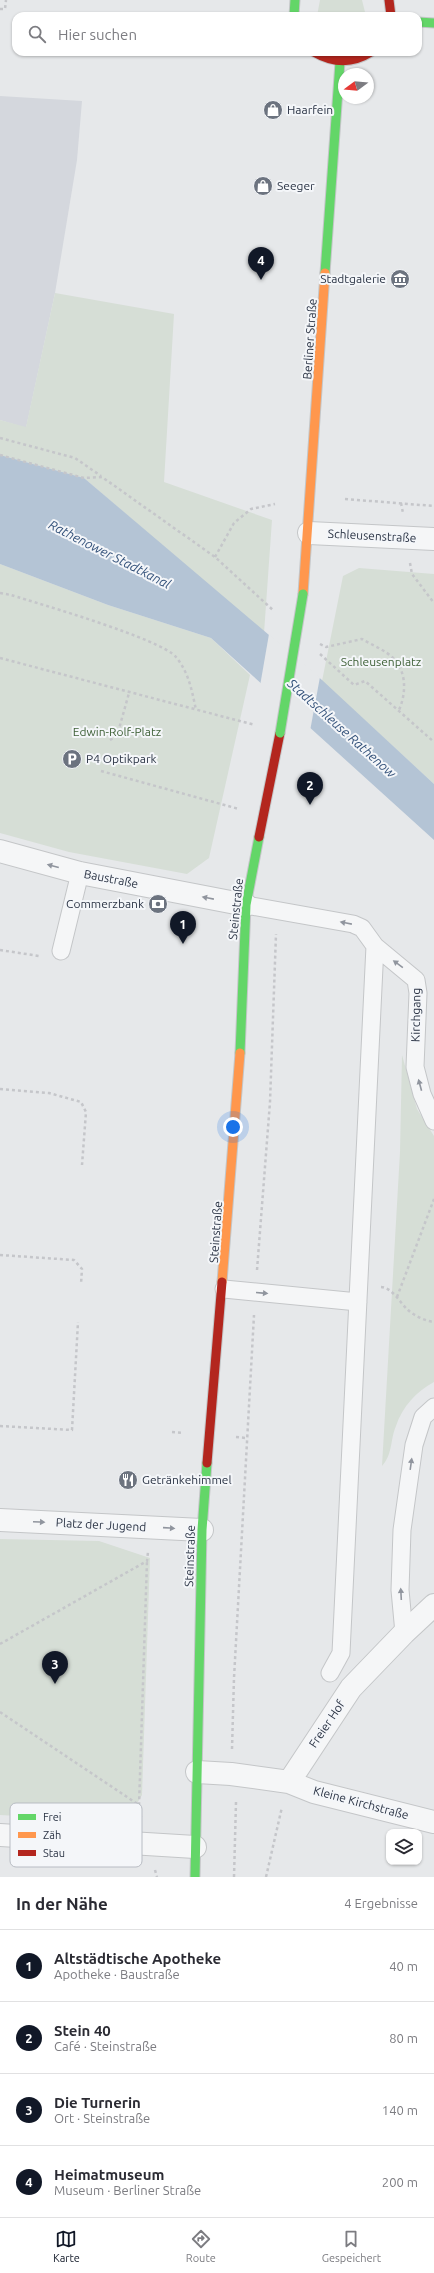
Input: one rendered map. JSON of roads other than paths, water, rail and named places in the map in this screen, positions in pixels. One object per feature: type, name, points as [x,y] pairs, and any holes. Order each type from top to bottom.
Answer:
[{"type":"main road","points":[[292,0],[294,12]]},
{"type":"main road","points":[[389,0],[390,12]]},
{"type":"main road","points":[[422,22],[434,23]]},
{"type":"main road","points":[[320,56],[340,62],[354,60],[362,56]]},
{"type":"main road","name":"Berliner Straße","points":[[303,594],[309,533],[340,62]]},
{"type":"main road","name":"Steinstraße","points":[[195,1877],[202,1530],[224,1289],[238,1091],[246,904],[280,733],[303,594]]},
{"type":"street","name":"Schleusenstraße","points":[[309,533],[434,540]]},
{"type":"street","name":"Baustraße","points":[[0,851],[80,873],[246,904]]},
{"type":"street","name":"Platz der Jugend","points":[[0,1520],[202,1530]]},
{"type":"street","name":"Freier Hof","points":[[289,1782],[350,1688],[434,1605]]},
{"type":"street","points":[[197,1772],[231,1774],[289,1782]]},
{"type":"street","name":"Kleine Kirchstraße","points":[[289,1782],[314,1792],[434,1822]]},
{"type":"street","points":[[0,1836],[10,1837]]},
{"type":"street","points":[[142,1845],[195,1848]]},
{"type":"lane","points":[[61,951],[80,873]]},
{"type":"lane","name":"Kirchgang","points":[[246,904],[353,924],[362,928],[375,946],[416,980],[418,993],[415,1067],[422,1094],[434,1121]]},
{"type":"lane","points":[[330,1673],[341,1653],[375,946]]},
{"type":"lane","points":[[224,1289],[358,1302]]},
{"type":"lane","points":[[404,1633],[400,1590],[402,1530],[414,1445],[423,1417],[434,1407]]},
{"type":"water","points":[[0,455],[84,478],[322,680],[434,784],[434,840],[211,638],[108,605],[0,564]]},
{"type":"place","name":"Haarfein","points":[[273,110]]},
{"type":"place","name":"Seeger","points":[[263,186]]},
{"type":"place","name":"Stadtgalerie","points":[[400,279]]},
{"type":"place","name":"Heimatmuseum","points":[[261,280]]},
{"type":"place","name":"P4 Optikpark","points":[[72,759]]},
{"type":"place","name":"Stein 40","points":[[310,805]]},
{"type":"place","name":"Commerzbank","points":[[158,904]]},
{"type":"place","name":"Altstädtische Apotheke","points":[[183,944]]},
{"type":"place","name":"Getränkehimmel","points":[[128,1480]]},
{"type":"place","name":"Die Turnerin","points":[[55,1684]]},
{"type":"water label","name":"Rathenower Stadtkanal","points":[[110,554]]},
{"type":"water label","name":"Stadtschleuse Rathenow","points":[[342,728]]},
{"type":"park label","name":"Schleusenplatz","points":[[381,662]]},
{"type":"park label","name":"Edwin-Rolf-Platz","points":[[117,732]]}]
